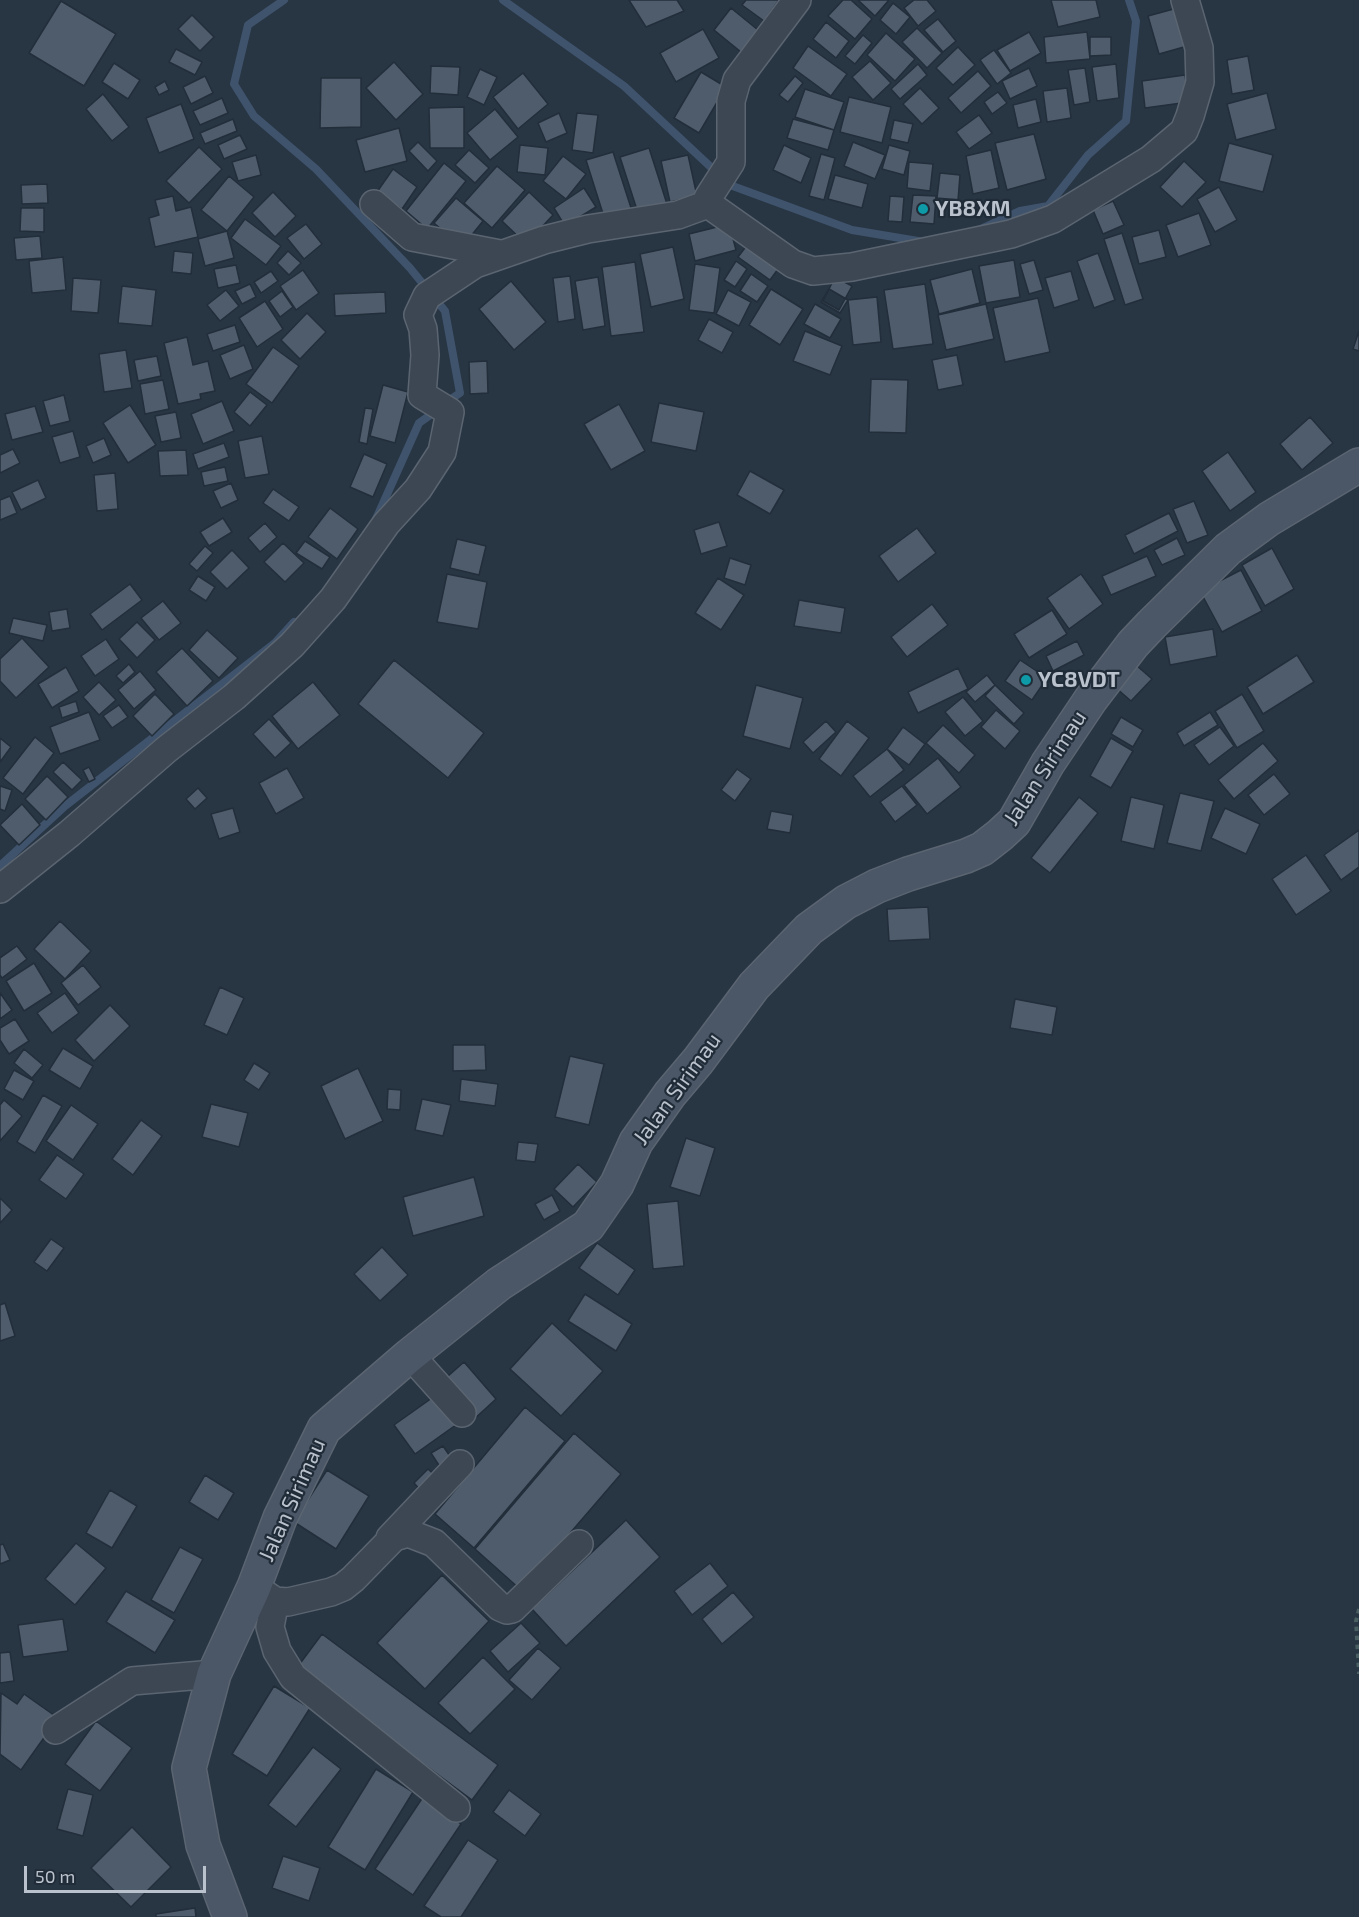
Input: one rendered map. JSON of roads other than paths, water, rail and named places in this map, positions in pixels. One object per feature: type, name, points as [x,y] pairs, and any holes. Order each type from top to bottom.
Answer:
[{"type":"main road","name":"Jalan Sirimau","points":[[230,1917],[203,1845],[189,1768],[214,1674],[264,1594],[280,1518],[324,1429],[410,1354],[499,1284],[588,1226],[617,1184],[636,1143],[670,1094],[698,1061],[754,986],[809,929],[846,902],[877,886],[966,856],[982,849],[1000,835],[1014,822],[1048,763],[1091,699],[1133,644],[1152,624],[1228,549],[1269,519],[1359,465]]},
{"type":"street","points":[[0,889],[69,834],[167,749],[234,697],[292,645],[333,599],[386,524],[418,489],[442,452],[450,412],[422,395],[424,338],[418,315],[427,296],[475,264],[501,254],[567,234],[678,215],[708,201],[731,162],[731,101],[737,80],[797,0]]},
{"type":"street","points":[[708,201],[793,264],[813,271],[852,267],[1011,234],[1053,219],[1151,159],[1184,131],[1200,82],[1199,48],[1185,0]]},
{"type":"street","points":[[375,204],[412,237],[501,254]]},
{"type":"street","points":[[410,1354],[462,1413]]},
{"type":"street","points":[[460,1464],[390,1538],[408,1533],[434,1543],[500,1607],[507,1610],[512,1609],[579,1544]]},
{"type":"street","points":[[394,1537],[362,1571],[343,1587],[288,1602],[264,1594],[270,1627],[277,1651],[293,1677],[456,1808]]},
{"type":"street","points":[[56,1730],[132,1681],[214,1674]]},
{"type":"waterway","points":[[284,0],[248,25],[234,84],[254,116],[316,169],[410,268],[445,311],[460,393],[445,403]]},
{"type":"waterway","points":[[503,0],[624,86],[730,185],[852,230],[924,242]]},
{"type":"waterway","points":[[981,229],[1020,211],[1048,206],[1088,155],[1126,121],[1136,21],[1129,0]]},
{"type":"waterway","points":[[376,519],[419,423],[436,411]]},
{"type":"waterway","points":[[0,866],[65,806],[275,643],[294,622]]},
{"type":"place","name":"YB8XM","points":[[923,209]]},
{"type":"place","name":"YC8VDT","points":[[1026,680]]}]
